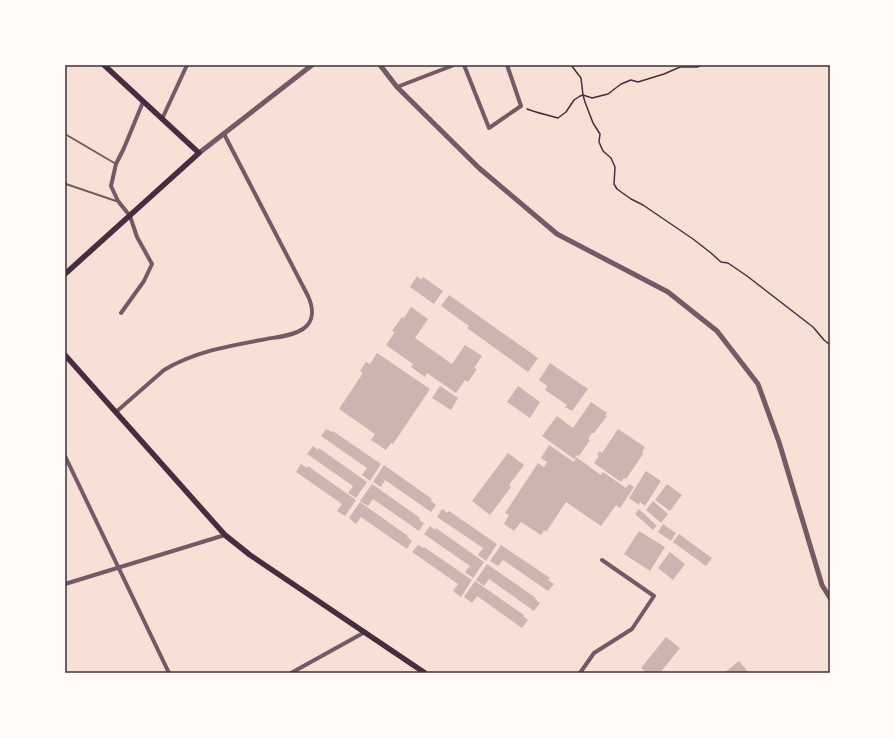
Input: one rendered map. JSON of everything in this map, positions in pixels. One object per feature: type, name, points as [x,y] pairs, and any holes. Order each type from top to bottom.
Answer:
[{"type":"main road","points":[[65,274],[199,153],[104,65]]},
{"type":"main road","points":[[65,355],[225,535],[250,555],[425,673]]},
{"type":"street","points":[[162,119],[187,65]]},
{"type":"street","points":[[199,153],[312,65]]},
{"type":"street","points":[[380,65],[396,87],[479,168],[557,234],[668,292],[717,331],[758,384],[779,442],[822,585],[830,598]]},
{"type":"street","points":[[396,87],[454,65]]},
{"type":"street","points":[[464,65],[490,128],[522,106],[507,65]]},
{"type":"street","points":[[120,313],[144,281],[152,264],[137,237],[130,216],[118,201],[111,186],[116,164],[143,102]]},
{"type":"street","points":[[116,412],[164,370],[171,366],[210,350],[293,333],[303,329],[308,324],[311,317],[313,310],[308,296],[224,134]]},
{"type":"street","points":[[65,456],[169,673]]},
{"type":"street","points":[[65,584],[225,535]]},
{"type":"street","points":[[580,673],[594,653],[632,629],[654,596],[602,560]]},
{"type":"street","points":[[291,673],[365,632]]},
{"type":"lane","points":[[65,134],[116,164]]},
{"type":"lane","points":[[65,182],[66,184],[118,201]]},
{"type":"path","points":[[572,65],[581,78],[585,102],[593,123],[600,134],[599,142],[603,151],[611,158],[615,167],[614,184],[617,190],[643,205],[693,239],[720,262],[728,263],[747,276],[814,327],[830,345]]},
{"type":"path","points":[[522,106],[536,113],[558,118],[566,112],[574,100],[580,96],[583,95],[592,98],[608,94],[621,84],[631,80],[638,82],[664,74],[680,67],[697,67],[702,65]]},
{"type":"building","points":[[417,276],[421,280],[423,277],[443,291],[434,304],[410,287]]},
{"type":"building","points":[[449,295],[538,358],[528,372],[467,328],[469,326],[441,306]]},
{"type":"building","points":[[411,307],[428,319],[415,338],[452,364],[465,345],[482,356],[474,368],[477,369],[468,382],[465,380],[456,393],[427,373],[425,377],[411,367],[413,364],[386,345],[395,332],[392,331],[402,317],[404,318]]},
{"type":"building","points":[[377,353],[430,389],[393,444],[391,443],[386,450],[371,440],[375,434],[339,409],[363,373],[360,371],[366,362],[370,364]]},
{"type":"building","points":[[550,363],[588,389],[572,411],[565,407],[567,405],[545,390],[547,386],[539,380]]},
{"type":"building","points":[[440,386],[458,398],[451,410],[432,398]]},
{"type":"building","points":[[518,386],[540,402],[530,418],[507,402]]},
{"type":"building","points":[[591,402],[607,413],[605,415],[607,416],[594,433],[592,433],[588,439],[590,440],[579,456],[577,455],[574,459],[542,436],[557,416],[573,428]]},
{"type":"building","points":[[326,429],[332,432],[333,431],[381,464],[370,481],[362,475],[367,468],[321,436]]},
{"type":"building","points":[[618,429],[645,447],[642,452],[643,454],[626,479],[624,478],[621,482],[594,463],[599,456],[597,455],[600,451],[602,453]]},
{"type":"building","points":[[549,445],[574,462],[576,457],[601,475],[603,472],[626,488],[629,484],[634,487],[620,508],[616,505],[601,526],[566,502],[546,532],[544,530],[541,535],[521,522],[514,531],[504,524],[509,515],[505,513],[538,463],[544,467],[547,462],[541,458]]},
{"type":"building","points":[[313,446],[318,450],[319,448],[367,482],[356,498],[348,493],[353,486],[307,454]]},
{"type":"building","points":[[508,453],[524,465],[509,485],[511,487],[490,515],[472,501]]},
{"type":"building","points":[[301,464],[307,468],[308,466],[356,500],[345,516],[337,511],[342,504],[296,472]]},
{"type":"building","points":[[384,465],[432,499],[431,501],[436,505],[431,512],[385,480],[381,487],[373,482]]},
{"type":"building","points":[[646,471],[661,481],[645,506],[640,502],[639,505],[629,498]]},
{"type":"building","points":[[372,484],[420,518],[419,520],[424,523],[419,531],[373,499],[368,506],[360,501]]},
{"type":"building","points":[[667,484],[682,495],[670,511],[655,500]]},
{"type":"building","points":[[653,501],[668,514],[661,523],[646,510]]},
{"type":"building","points":[[360,502],[408,536],[407,537],[412,541],[407,549],[361,517],[356,524],[349,518]]},
{"type":"building","points":[[442,509],[447,513],[449,511],[497,544],[486,561],[478,555],[483,548],[437,517]]},
{"type":"building","points":[[639,509],[657,526],[653,530],[635,514]]},
{"type":"building","points":[[663,524],[676,533],[671,541],[658,532]]},
{"type":"building","points":[[430,526],[435,530],[436,528],[484,562],[473,578],[465,572],[470,566],[424,534]]},
{"type":"building","points":[[639,531],[665,547],[650,571],[624,554]]},
{"type":"building","points":[[679,534],[712,558],[706,566],[673,542]]},
{"type":"building","points":[[418,545],[423,548],[424,547],[472,580],[461,597],[453,591],[458,584],[412,552]]},
{"type":"building","points":[[501,545],[550,578],[548,580],[554,584],[548,591],[503,560],[498,566],[490,561]]},
{"type":"building","points":[[670,552],[685,564],[673,580],[658,568]]},
{"type":"building","points":[[487,564],[536,598],[535,599],[540,603],[534,611],[489,579],[484,586],[476,580]]},
{"type":"building","points":[[475,581],[524,615],[523,616],[528,620],[522,628],[477,596],[472,603],[464,597]]},
{"type":"building","points":[[666,637],[680,648],[660,673],[647,673],[641,668]]},
{"type":"building","points":[[739,661],[749,673],[724,673]]}]
